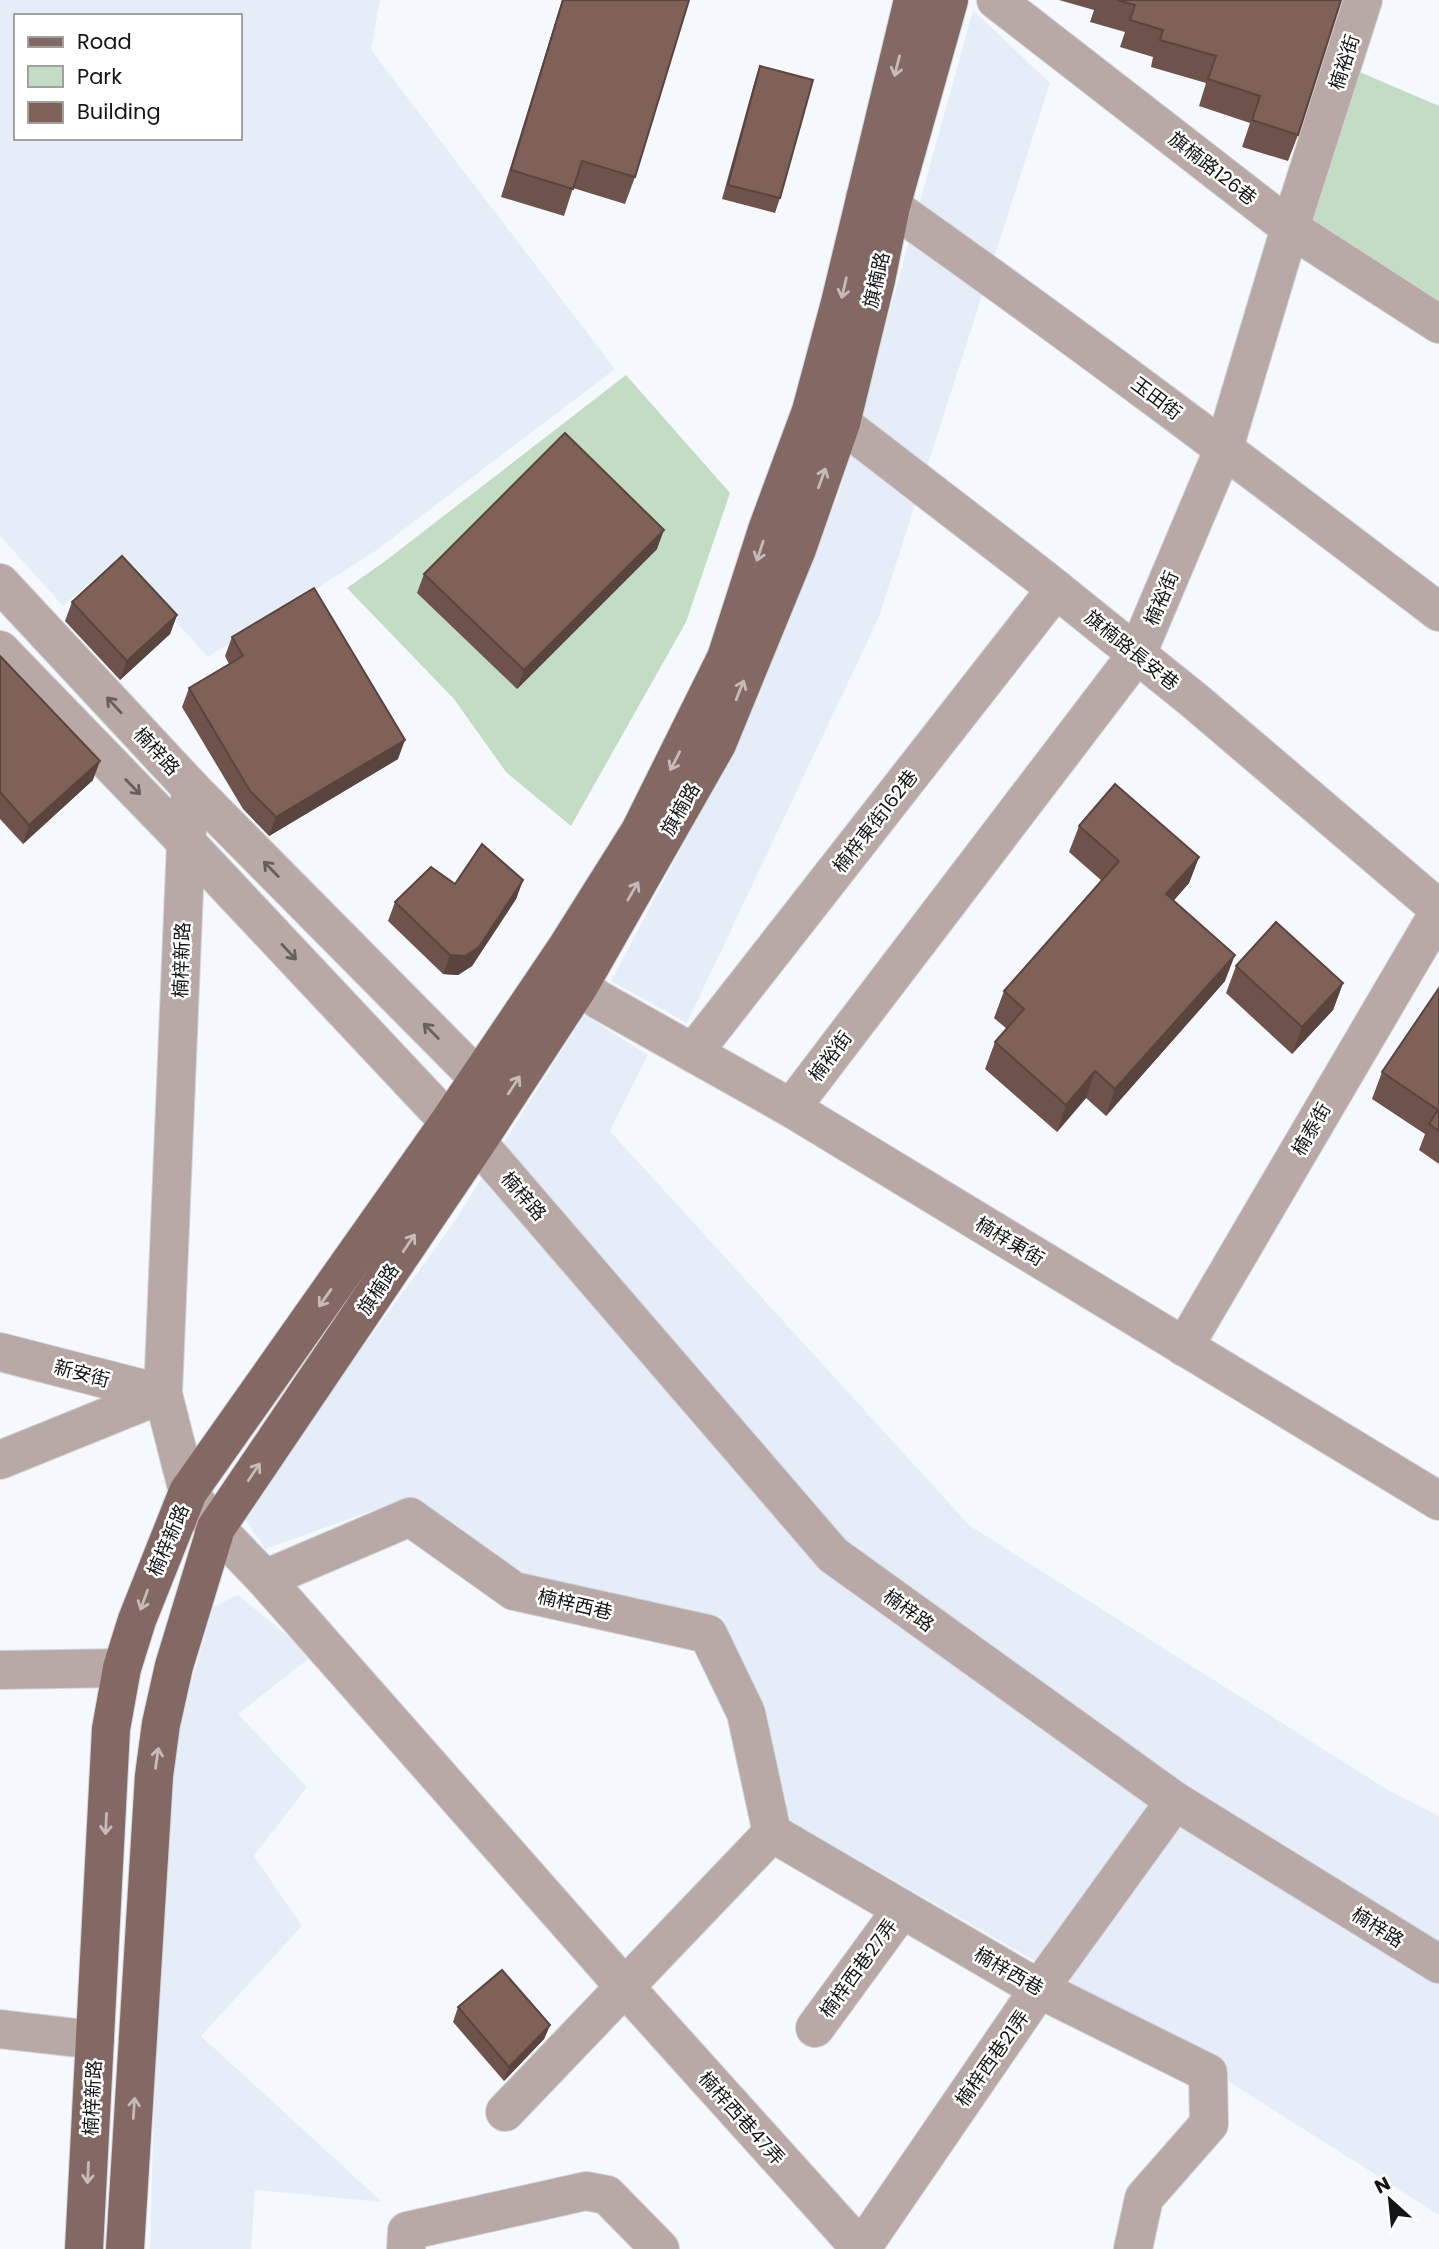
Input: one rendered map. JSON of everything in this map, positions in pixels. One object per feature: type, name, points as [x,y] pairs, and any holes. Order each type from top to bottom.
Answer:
[{"type":"main road","name":"旗楠路","points":[[188,1492],[463,1132],[579,986],[718,744],[797,549],[878,202],[913,0]]},
{"type":"main road","name":"旗楠路","points":[[878,202],[949,0]]},
{"type":"main road","name":"旗楠路","points":[[216,1528],[463,1132],[479,1079],[567,947],[639,831],[726,658],[767,530],[826,417]]},
{"type":"main road","name":"楠梓新路","points":[[84,2249],[111,1729],[122,1668],[152,1578],[188,1492]]},
{"type":"main road","name":"楠梓新路","points":[[125,2249],[154,1776],[161,1724],[173,1674],[216,1528]]},
{"type":"street","name":"旗楠路126巷","points":[[996,0],[1290,228],[1439,324]]},
{"type":"street","name":"楠裕街","points":[[791,1108],[1137,654],[1224,448],[1290,228],[1363,0]]},
{"type":"street","name":"玉田街","points":[[878,202],[1033,307],[1439,612]]},
{"type":"street","name":"旗楠路長安巷","points":[[826,417],[1056,589],[1137,654],[1439,910]]},
{"type":"street","name":"楠梓路","points":[[0,583],[191,788],[479,1079]]},
{"type":"street","name":"楠梓東街162巷","points":[[693,1053],[1056,589]]},
{"type":"street","name":"楠梓路","points":[[0,650],[463,1132],[833,1556],[1175,1801],[1439,1964]]},
{"type":"street","name":"楠梓新路","points":[[188,1492],[163,1394],[186,842],[191,788]]},
{"type":"street","name":"楠泰街","points":[[1184,1347],[1439,910]]},
{"type":"street","name":"楠梓東街","points":[[579,986],[599,1000],[791,1108],[1439,1501]]},
{"type":"street","name":"新安街","points":[[0,1352],[163,1394]]},
{"type":"street","points":[[0,1460],[163,1394]]},
{"type":"street","points":[[188,1492],[216,1528],[265,1579],[624,1986]]},
{"type":"street","name":"楠梓西巷","points":[[265,1579],[410,1517],[514,1591],[708,1634],[746,1713],[772,1833],[1040,1989],[1208,2073],[1209,2124],[1144,2198],[1133,2249]]},
{"type":"street","points":[[0,1670],[122,1668]]},
{"type":"street","name":"楠梓西巷21弄","points":[[861,2249],[1040,1989],[1175,1801]]},
{"type":"street","points":[[505,2112],[772,1833]]},
{"type":"street","name":"楠梓西巷27弄","points":[[815,2028],[902,1909]]},
{"type":"street","name":"楠梓西巷47弄","points":[[624,1986],[861,2249]]},
{"type":"street","points":[[0,2029],[95,2040]]},
{"type":"street","points":[[406,2249],[407,2231],[586,2191],[607,2195],[660,2249]]},
{"type":"shaded area","points":[[0,0],[380,0],[371,50],[615,369],[374,552],[208,657],[118,558],[63,606],[0,536]]},
{"type":"shaded area","points":[[973,10],[1050,83],[879,617],[687,1023],[611,981],[735,746],[839,494]]},
{"type":"shaded area","points":[[584,1015],[648,1055],[610,1131],[970,1526],[1388,1790],[1439,1816],[1439,2215],[1070,1981],[780,1815],[760,1706],[722,1617],[515,1573],[408,1498],[265,1549],[241,1513],[453,1224]]},
{"type":"shaded area","points":[[238,1595],[312,1656],[238,1714],[307,1787],[254,1856],[302,1926],[201,2036],[382,2202],[255,2190],[251,2249],[150,2249],[156,2032],[175,1740],[213,1607]]},
{"type":"green space","points":[[1348,67],[1439,106],[1439,313],[1301,223]]},
{"type":"green space","points":[[626,375],[730,493],[686,622],[571,826],[506,772],[454,699],[347,588]]},
{"type":"building","points":[[563,0],[689,0],[635,177],[582,161],[573,189],[511,170]]},
{"type":"building","points":[[1117,0],[1341,0],[1298,135],[1252,120],[1260,96],[1208,79],[1216,56],[1160,40],[1163,30],[1130,20],[1135,5]]},
{"type":"building","points":[[760,66],[813,80],[780,198],[728,185]]},
{"type":"building","points":[[565,433],[664,530],[524,670],[424,574]]},
{"type":"building","points":[[122,556],[177,615],[127,661],[72,602]]},
{"type":"building","points":[[314,588],[405,740],[276,817],[250,791],[189,688],[243,656],[232,637]]},
{"type":"building","points":[[0,656],[100,761],[29,825],[0,792]]},
{"type":"building","points":[[1115,784],[1199,857],[1166,894],[1235,955],[1115,1089],[1095,1071],[1066,1105],[995,1042],[1024,1009],[1004,991],[1119,861],[1079,826]]},
{"type":"building","points":[[482,844],[523,880],[479,947],[465,956],[450,955],[395,902],[431,867],[455,884]]},
{"type":"building","points":[[1276,922],[1343,983],[1302,1027],[1236,966]]},
{"type":"building","points":[[1439,988],[1439,1131],[1429,1124],[1438,1110],[1382,1072]]},
{"type":"building","points":[[502,1970],[550,2025],[509,2067],[458,2007]]}]
